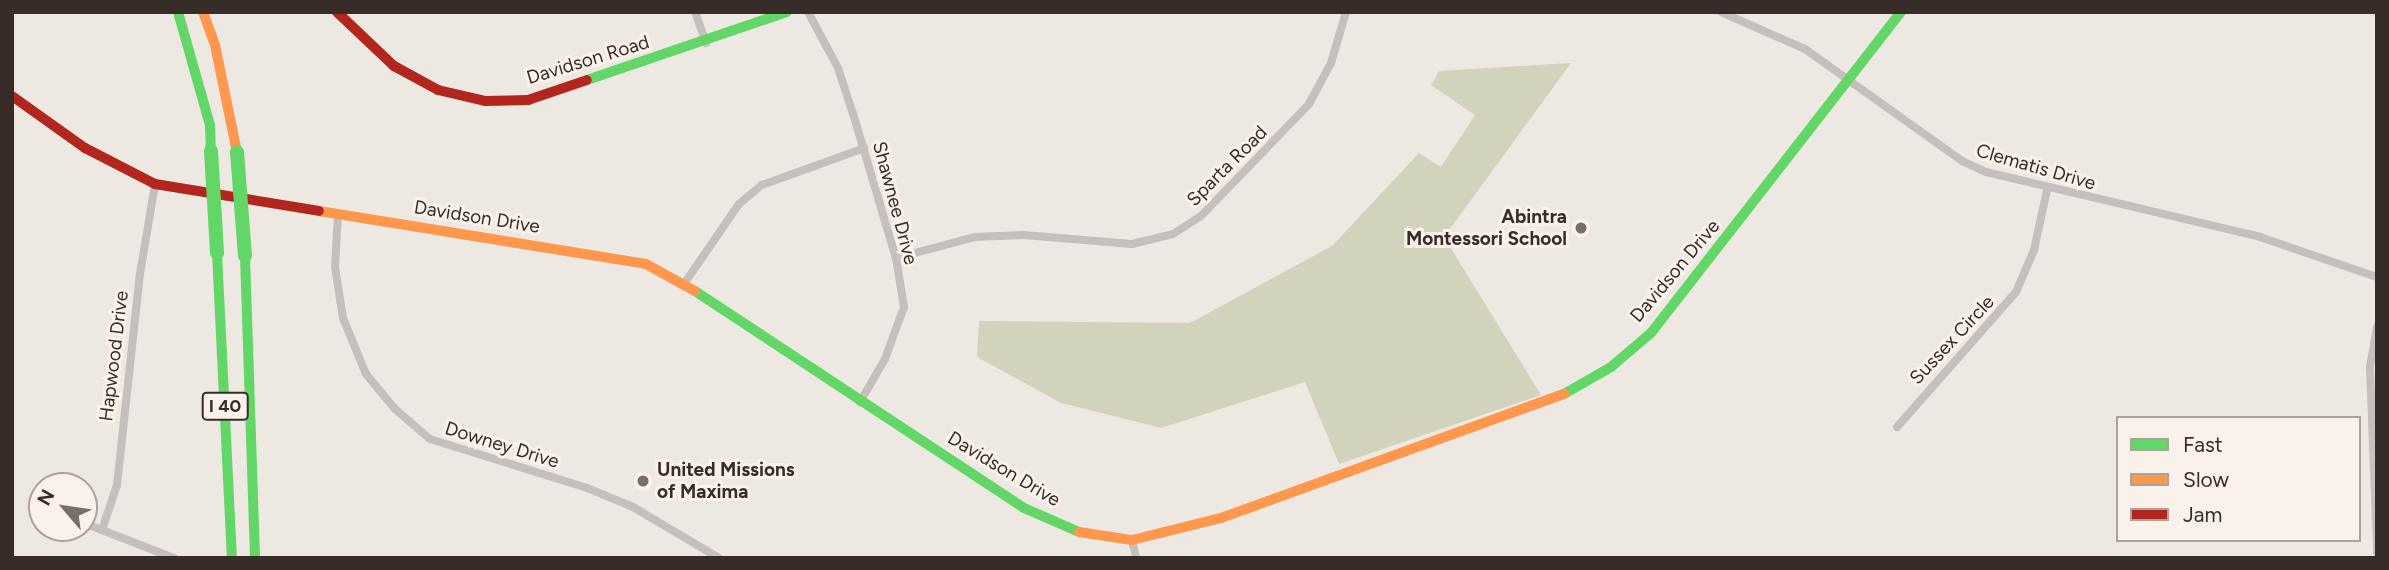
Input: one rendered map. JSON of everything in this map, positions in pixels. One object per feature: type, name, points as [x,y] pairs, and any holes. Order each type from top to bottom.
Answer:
[{"type":"main road","name":"I 40","points":[[177,12],[210,125],[232,558]]},
{"type":"main road","name":"I 40","points":[[203,12],[215,45],[237,152],[245,256],[255,558]]},
{"type":"main road","name":"Davidson Road","points":[[337,12],[394,66],[438,90],[485,101],[528,100],[706,43],[787,12]]},
{"type":"main road","name":"Davidson Drive","points":[[12,96],[85,148],[155,184],[646,264],[684,284],[1024,508],[1069,530],[1132,540],[1222,518],[1570,392],[1611,367],[1651,333],[1685,292],[1901,12]]},
{"type":"street","points":[[695,12],[706,43]]},
{"type":"street","name":"Shawnee Drive","points":[[808,12],[838,68],[896,258],[904,307],[885,359],[860,402]]},
{"type":"street","name":"Sparta Road","points":[[896,258],[975,237],[1024,235],[1132,244],[1173,234],[1201,216],[1309,104],[1331,63],[1346,12]]},
{"type":"street","name":"Clematis Drive","points":[[1721,12],[1805,49],[1962,161],[2047,190],[2260,237],[2377,277]]},
{"type":"street","points":[[684,284],[739,204],[762,185],[864,148]]},
{"type":"street","name":"Hapwood Drive","points":[[102,530],[117,485],[140,274],[155,184]]},
{"type":"street","name":"Sussex Circle","points":[[1897,427],[2016,292],[2034,250],[2047,190]]},
{"type":"street","name":"Downey Drive","points":[[338,215],[335,267],[343,318],[366,374],[395,409],[430,439],[587,488],[633,507],[717,557]]},
{"type":"street","points":[[2377,327],[2370,368],[2377,553]]},
{"type":"street","points":[[98,528],[174,558]]},
{"type":"street","points":[[1132,540],[1136,558]]},
{"type":"green space","points":[[1571,63],[1444,237],[1541,395],[1339,464],[1305,382],[1161,428],[1061,403],[977,357],[979,321],[1190,323],[1332,246],[1419,153],[1441,167],[1475,115],[1431,85],[1439,71]]},
{"type":"traffic: fast","points":[[178,12],[210,125],[211,151]]},
{"type":"traffic: fast","points":[[587,80],[787,12]]},
{"type":"traffic: fast","points":[[1564,394],[1611,367],[1651,333],[1901,12]]},
{"type":"traffic: fast","points":[[211,151],[217,253]]},
{"type":"traffic: fast","points":[[237,152],[245,256]]},
{"type":"traffic: fast","points":[[217,253],[232,558]]},
{"type":"traffic: fast","points":[[245,256],[255,558]]},
{"type":"traffic: fast","points":[[695,291],[1024,508],[1079,532]]},
{"type":"traffic: slow","points":[[203,12],[215,45],[237,152]]},
{"type":"traffic: slow","points":[[319,211],[646,264],[695,291]]},
{"type":"traffic: slow","points":[[1079,532],[1132,540],[1221,518],[1564,394]]},
{"type":"traffic: jam","points":[[337,12],[394,66],[438,90],[485,101],[528,100],[587,80]]},
{"type":"traffic: jam","points":[[12,96],[85,148],[155,184],[319,211]]},
{"type":"place","name":"Abintra Montessori School","points":[[1581,228]]},
{"type":"place","name":"United Missions of Maxima","points":[[643,481]]}]
